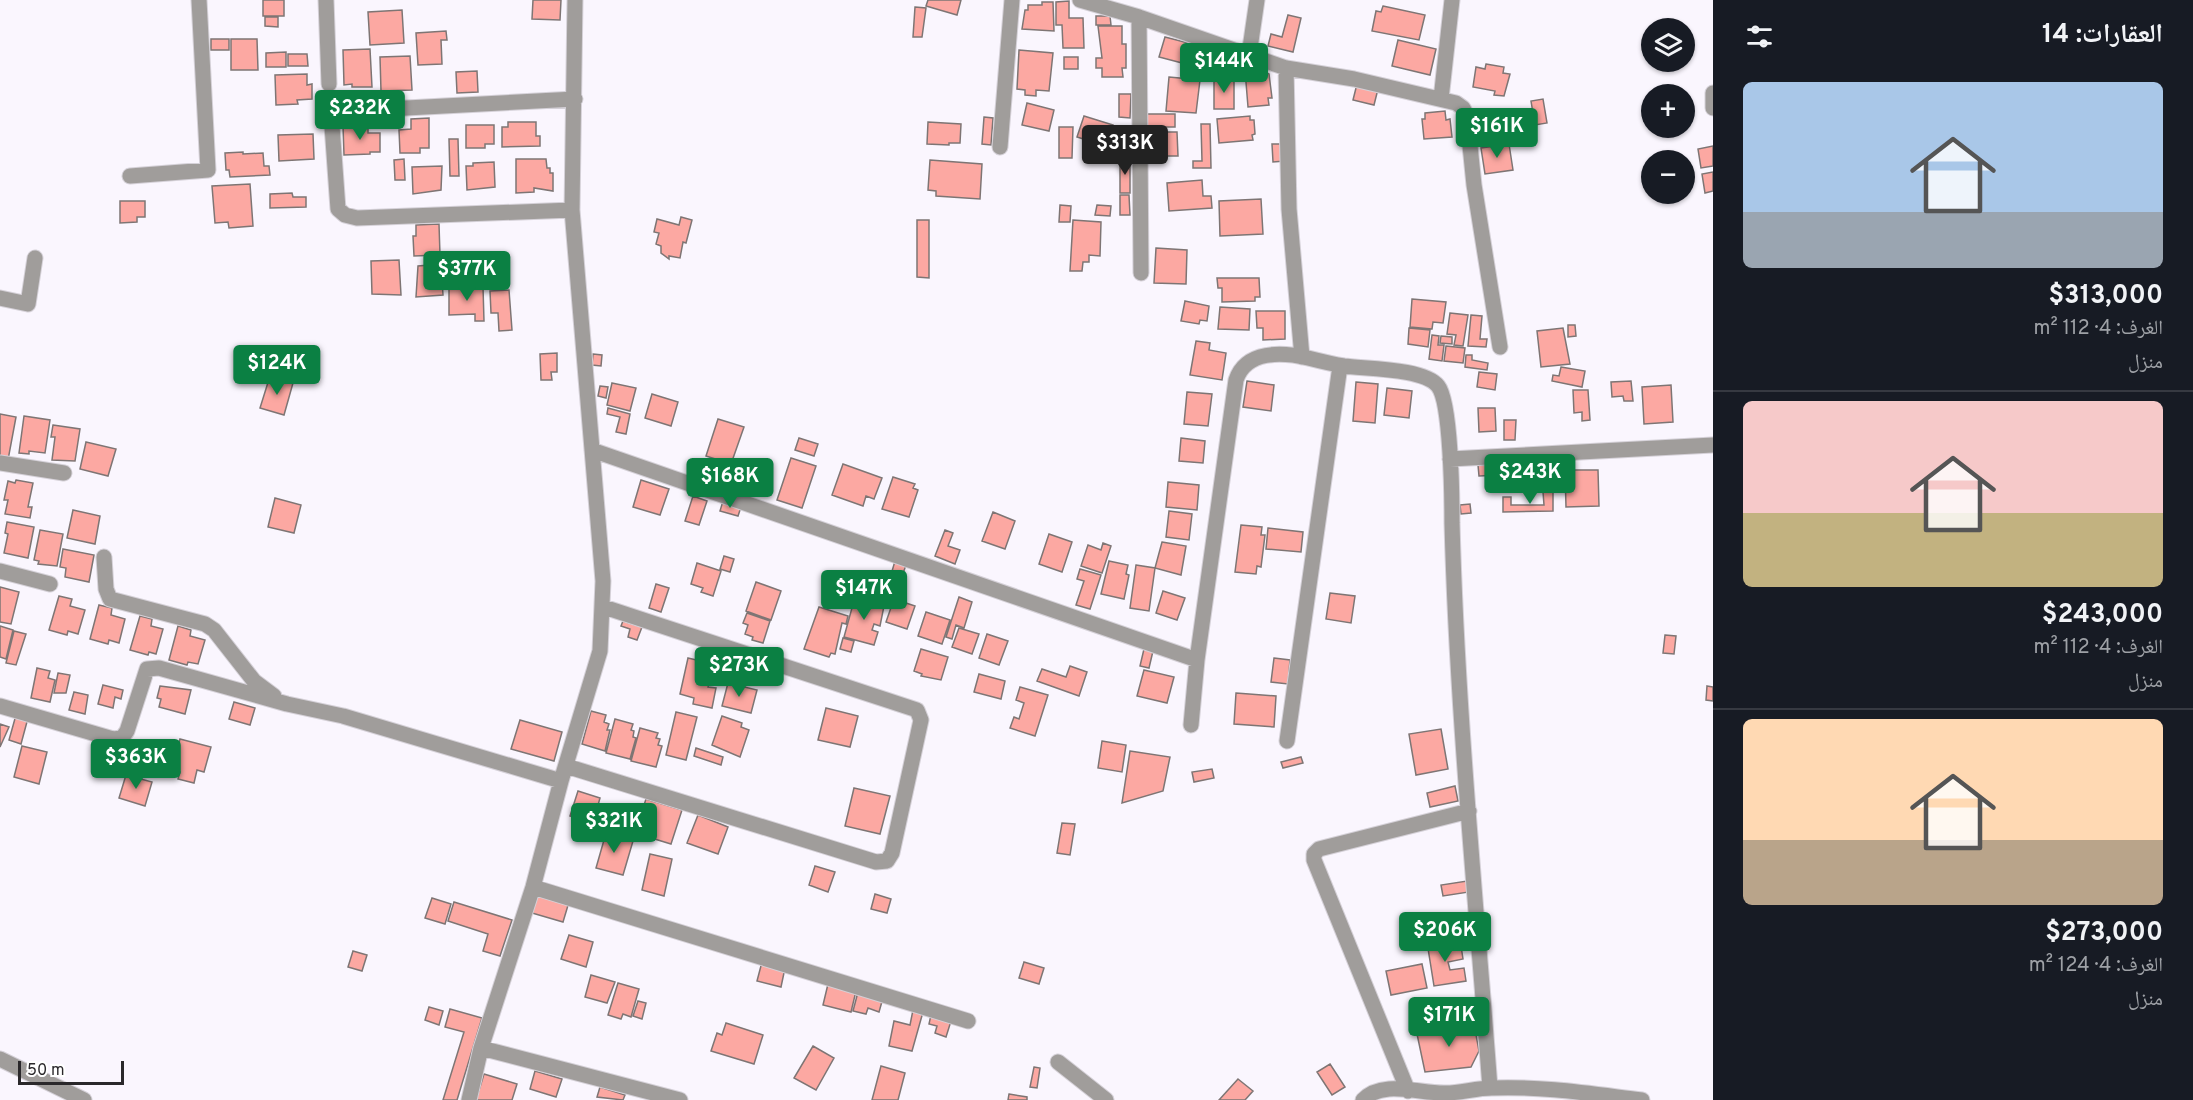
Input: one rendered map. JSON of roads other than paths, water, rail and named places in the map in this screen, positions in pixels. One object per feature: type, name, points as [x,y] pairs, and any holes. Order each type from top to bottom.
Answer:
[{"type":"street","points":[[130,176],[208,170],[199,0]]},
{"type":"street","points":[[326,0],[329,84]]},
{"type":"street","points":[[469,1100],[481,1048],[534,886],[563,773],[600,651],[604,607],[572,210],[575,0]]},
{"type":"street","points":[[1000,147],[1012,0]]},
{"type":"street","points":[[1080,0],[1139,17],[1286,68],[1354,79],[1441,99],[1463,108],[1467,116],[1474,185],[1500,347]]},
{"type":"street","points":[[1249,56],[1257,0]]},
{"type":"street","points":[[1441,99],[1452,0]]},
{"type":"street","points":[[1139,17],[1141,273]]},
{"type":"street","points":[[1286,68],[1289,209],[1302,357]]},
{"type":"street","points":[[1713,93],[1713,108]]},
{"type":"street","points":[[572,210],[357,218],[345,216],[338,209],[331,112],[575,99]]},
{"type":"street","points":[[0,298],[28,304],[35,258]]},
{"type":"street","points":[[1191,725],[1197,660],[1239,369],[1249,360],[1262,356],[1302,357],[1340,366],[1410,373],[1436,383],[1442,393],[1450,459],[1453,566],[1490,1088]]},
{"type":"street","points":[[1287,741],[1340,366]]},
{"type":"street","points":[[1450,459],[1713,445]]},
{"type":"street","points":[[592,450],[1197,660]]},
{"type":"street","points":[[0,463],[64,472]]},
{"type":"street","points":[[104,558],[106,590],[110,599],[205,624],[214,630],[254,681],[287,704]]},
{"type":"street","points":[[0,571],[50,584]]},
{"type":"street","points":[[0,706],[112,739],[122,738],[127,731],[147,669],[159,668],[287,704],[344,716],[563,773],[876,862],[887,861],[892,853],[921,720],[917,710],[604,607]]},
{"type":"street","points":[[1407,1091],[1314,860],[1314,854],[1318,849],[1469,811]]},
{"type":"street","points":[[534,886],[968,1021]]},
{"type":"street","points":[[481,1048],[680,1100]]},
{"type":"street","points":[[0,1059],[84,1100]]},
{"type":"street","points":[[1058,1062],[1106,1100]]},
{"type":"street","points":[[1363,1100],[1374,1091],[1385,1089],[1447,1094],[1490,1088],[1542,1088],[1642,1100]]}]
